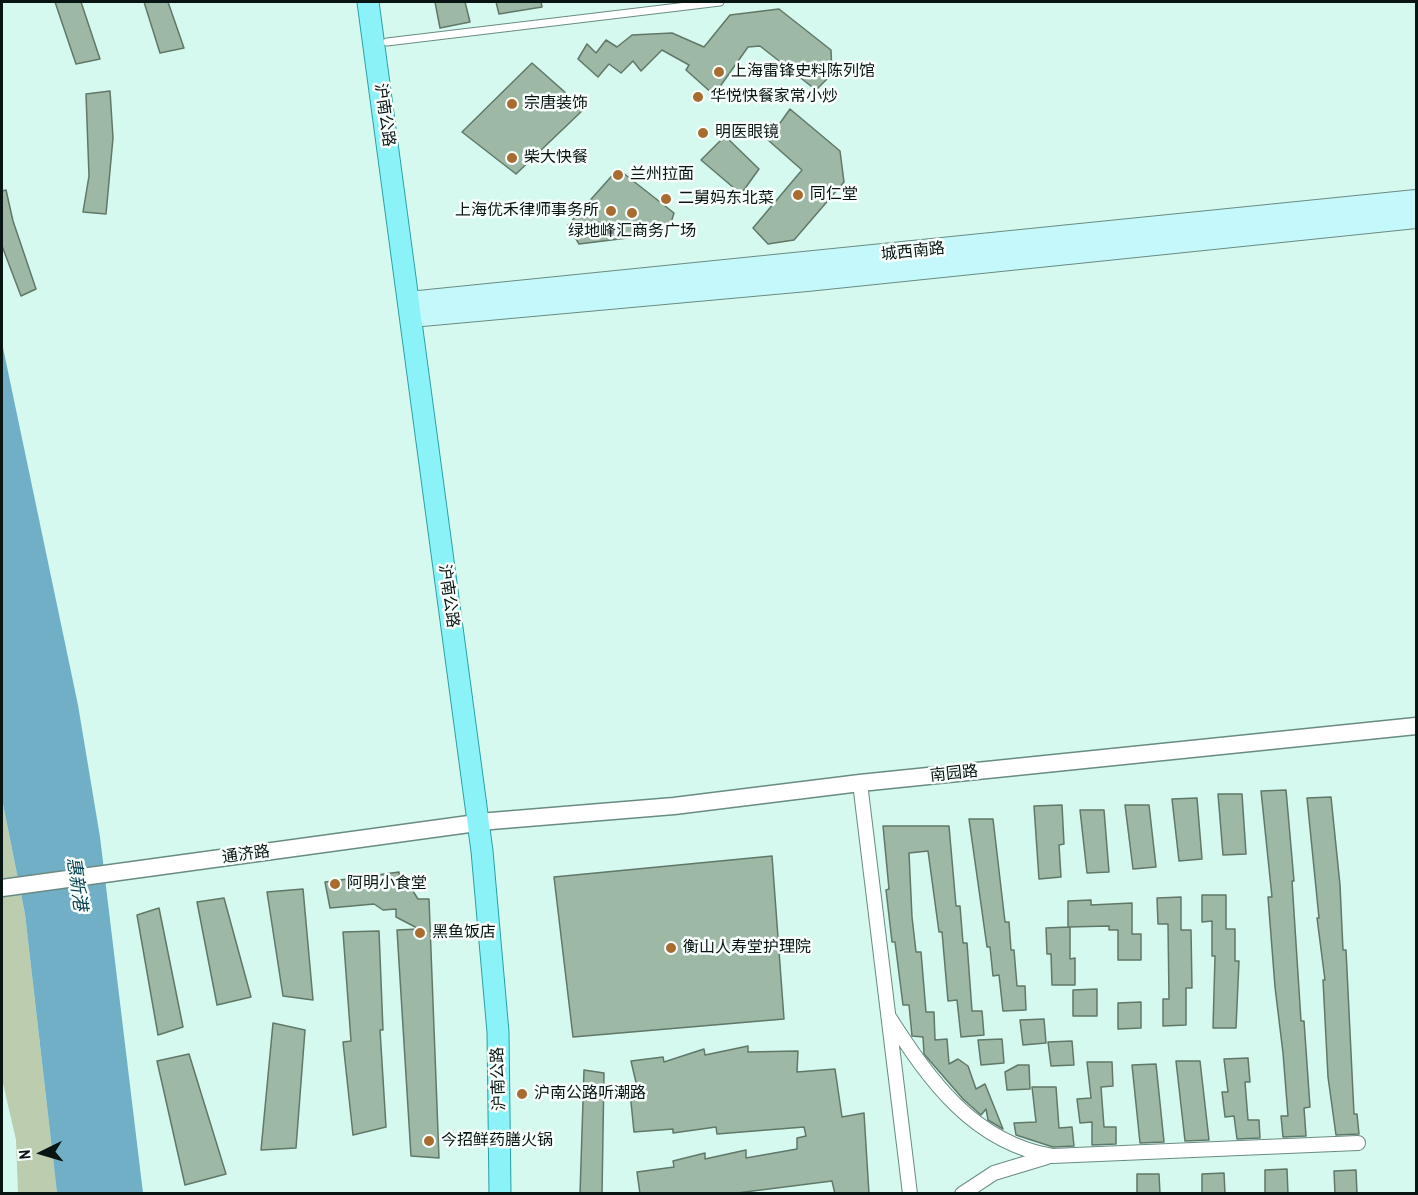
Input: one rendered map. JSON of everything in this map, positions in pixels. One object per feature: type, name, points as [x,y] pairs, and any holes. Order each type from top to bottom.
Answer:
[{"type":"main road","name":"沪南公路","points":[[368,2],[416,309],[510,1031],[513,1093],[513,1194]]},
{"type":"main road","name":"沪南公路","points":[[381,2],[416,309]]},
{"type":"main road","name":"城西南路","points":[[416,309],[1416,200]]},
{"type":"main road","name":"城西南路","points":[[416,309],[807,281],[1416,218]]},
{"type":"main road","name":"沪南公路","points":[[484,822],[498,1032],[500,1194]]},
{"type":"street","name":"南园路","points":[[484,822],[675,806],[860,783],[1416,726]]},
{"type":"street","points":[[860,783],[910,1194]]},
{"type":"street","name":"通济路","points":[[3,888],[484,822]]},
{"type":"street","points":[[890,1017],[930,1076],[970,1118],[1006,1143],[1022,1150],[1052,1156],[1358,1143]]},
{"type":"street","points":[[962,1194],[994,1173],[1052,1156]]},
{"type":"lane","points":[[387,42],[720,2]]},
{"type":"green space","points":[[2,799],[25,914],[57,1193],[18,1193],[16,1140],[2,1079]]},
{"type":"water","name":"惠新港","points":[[2,343],[78,705],[100,837],[143,1193],[57,1193],[25,914],[2,799]]},
{"type":"building","points":[[55,2],[81,2],[100,59],[76,64]]},
{"type":"building","points":[[144,2],[168,2],[184,48],[160,53]]},
{"type":"building","points":[[435,2],[465,2],[470,22],[440,28]]},
{"type":"building","points":[[496,2],[541,2],[542,7],[499,14]]},
{"type":"building","points":[[779,9],[831,50],[832,74],[816,90],[760,46],[748,47],[714,95],[686,70],[689,65],[662,50],[641,71],[633,61],[621,73],[609,64],[598,77],[578,59],[587,44],[596,53],[606,40],[617,47],[632,35],[672,33],[704,47],[730,15]]},
{"type":"building","points":[[532,63],[584,109],[516,174],[462,132]]},
{"type":"building","points":[[110,91],[113,138],[106,214],[83,212],[89,176],[86,94]]},
{"type":"building","points":[[790,109],[840,151],[844,182],[794,240],[768,244],[753,228],[802,170],[768,140]]},
{"type":"building","points":[[725,136],[759,169],[741,194],[701,160]]},
{"type":"building","points":[[618,169],[674,213],[668,233],[579,244],[568,225]]},
{"type":"building","points":[[6,190],[13,221],[36,289],[21,296],[2,246],[2,191]]},
{"type":"building","points":[[1286,790],[1294,881],[1292,881],[1301,1021],[1304,1021],[1310,1107],[1304,1108],[1306,1136],[1283,1137],[1281,1116],[1288,1116],[1275,987],[1268,897],[1272,897],[1261,791]]},
{"type":"building","points":[[1218,794],[1242,794],[1246,854],[1223,855]]},
{"type":"building","points":[[1331,797],[1340,885],[1343,950],[1346,950],[1354,1114],[1357,1114],[1359,1134],[1336,1135],[1328,1077],[1323,980],[1325,980],[1317,918],[1319,918],[1307,798]]},
{"type":"building","points":[[1197,798],[1202,859],[1179,861],[1172,799]]},
{"type":"building","points":[[1062,805],[1064,844],[1059,845],[1061,877],[1039,879],[1034,806]]},
{"type":"building","points":[[1125,805],[1149,805],[1156,867],[1133,869]]},
{"type":"building","points":[[1080,810],[1104,810],[1109,872],[1087,873]]},
{"type":"building","points":[[969,819],[993,819],[1005,922],[1009,922],[1017,986],[1025,986],[1026,1010],[1003,1011],[999,975],[993,976],[990,947],[987,947]]},
{"type":"building","points":[[883,826],[949,826],[956,906],[960,906],[963,943],[967,943],[972,1011],[982,1011],[984,1035],[961,1037],[957,1000],[948,1001],[942,932],[939,932],[928,851],[909,853],[912,917],[916,952],[921,952],[926,1012],[934,1012],[935,1040],[947,1039],[949,1064],[958,1059],[968,1066],[976,1089],[985,1084],[1003,1129],[988,1120],[986,1109],[981,1115],[963,1099],[924,1054],[923,1037],[912,1036],[909,1005],[903,1005],[895,942],[892,942],[886,890],[889,889]]},
{"type":"building","name":"衡山人寿堂护理院","points":[[772,856],[784,1019],[573,1037],[554,877]]},
{"type":"building","points":[[399,872],[400,881],[409,885],[418,899],[429,899],[439,1158],[411,1156],[397,930],[419,929],[396,917],[396,909],[383,910],[374,904],[330,908],[325,882]]},
{"type":"building","points":[[303,889],[313,1000],[283,996],[267,892]]},
{"type":"building","points":[[1202,895],[1226,895],[1226,929],[1235,929],[1235,961],[1239,961],[1236,1028],[1213,1028],[1215,956],[1212,956],[1212,921],[1202,922]]},
{"type":"building","points":[[1181,897],[1181,930],[1191,930],[1192,988],[1186,988],[1186,1025],[1163,1026],[1163,999],[1169,999],[1168,924],[1158,924],[1157,898]]},
{"type":"building","points":[[224,898],[251,997],[217,1005],[197,902]]},
{"type":"building","points":[[1091,900],[1091,905],[1132,903],[1132,934],[1141,934],[1141,960],[1118,960],[1118,930],[1109,930],[1109,926],[1068,927],[1068,901]]},
{"type":"building","points":[[159,908],[183,1027],[158,1035],[137,915]]},
{"type":"building","points":[[1070,927],[1070,959],[1075,958],[1075,985],[1052,985],[1051,954],[1047,954],[1046,928]]},
{"type":"building","points":[[379,931],[383,1030],[380,1030],[386,1127],[353,1135],[343,1042],[351,1041],[343,932]]},
{"type":"building","points":[[1097,989],[1097,1016],[1073,1016],[1073,990]]},
{"type":"building","points":[[1141,1002],[1141,1028],[1118,1029],[1118,1003]]},
{"type":"building","points":[[1044,1019],[1046,1043],[1023,1045],[1020,1020]]},
{"type":"building","points":[[273,1023],[305,1030],[296,1148],[261,1150]]},
{"type":"building","points":[[1002,1039],[1004,1063],[981,1065],[978,1040]]},
{"type":"building","points":[[1072,1041],[1074,1065],[1051,1066],[1048,1042]]},
{"type":"building","points":[[748,1046],[748,1052],[798,1051],[797,1072],[835,1069],[842,1117],[864,1113],[869,1194],[835,1194],[832,1181],[729,1194],[640,1194],[637,1172],[674,1167],[673,1161],[705,1153],[705,1159],[746,1150],[746,1158],[797,1149],[797,1138],[806,1136],[804,1127],[717,1134],[716,1127],[673,1133],[673,1129],[634,1132],[630,1092],[638,1091],[631,1061],[663,1057],[664,1062],[704,1049],[705,1055]]},
{"type":"building","points":[[189,1054],[226,1174],[185,1185],[157,1061]]},
{"type":"building","points":[[1248,1058],[1250,1082],[1245,1082],[1248,1120],[1259,1120],[1260,1138],[1237,1139],[1234,1116],[1225,1117],[1222,1092],[1228,1092],[1224,1059]]},
{"type":"building","points":[[1176,1061],[1200,1061],[1209,1140],[1185,1141]]},
{"type":"building","points":[[1087,1062],[1112,1062],[1113,1086],[1101,1087],[1104,1127],[1116,1127],[1116,1144],[1092,1145],[1092,1122],[1080,1123],[1077,1099],[1091,1098]]},
{"type":"building","points":[[1156,1064],[1164,1142],[1140,1143],[1132,1065]]},
{"type":"building","points":[[1018,1065],[1029,1065],[1030,1089],[1007,1090],[1005,1072]]},
{"type":"building","points":[[584,1070],[604,1073],[602,1194],[580,1194]]},
{"type":"building","points":[[1032,1087],[1056,1087],[1059,1128],[1072,1127],[1074,1146],[1053,1147],[1016,1135],[1014,1123],[1036,1122]]},
{"type":"building","points":[[1287,1169],[1288,1194],[1265,1194],[1265,1170]]},
{"type":"building","points":[[1356,1170],[1357,1194],[1335,1194],[1334,1171]]},
{"type":"building","points":[[1224,1173],[1225,1194],[1202,1194],[1202,1174]]},
{"type":"building","points":[[1137,1174],[1159,1174],[1160,1194],[1137,1194]]},
{"type":"place","name":"上海雷锋史料陈列馆","points":[[719,72]]},
{"type":"place","name":"华悦快餐家常小炒","points":[[698,97]]},
{"type":"place","name":"宗唐装饰","points":[[512,104]]},
{"type":"place","name":"明医眼镜","points":[[703,133]]},
{"type":"place","name":"柴大快餐","points":[[512,158]]},
{"type":"place","name":"兰州拉面","points":[[618,175]]},
{"type":"place","name":"同仁堂","points":[[798,195]]},
{"type":"place","name":"二舅妈东北菜","points":[[666,199]]},
{"type":"place","name":"上海优禾律师事务所","points":[[611,211]]},
{"type":"place","name":"绿地峰汇商务广场","points":[[632,213]]},
{"type":"place","name":"阿明小食堂","points":[[335,884]]},
{"type":"place","name":"黑鱼饭店","points":[[420,933]]},
{"type":"place","name":"衡山人寿堂护理院","points":[[671,948]]},
{"type":"place","name":"沪南公路听潮路","points":[[522,1094]]},
{"type":"place","name":"今招鲜药膳火锅","points":[[429,1141]]}]
